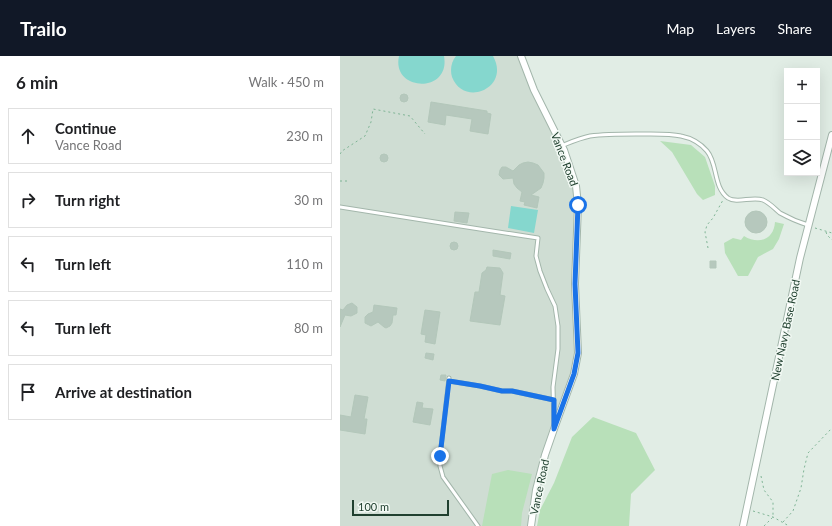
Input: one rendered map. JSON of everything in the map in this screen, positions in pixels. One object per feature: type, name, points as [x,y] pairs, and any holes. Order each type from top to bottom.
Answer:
[{"type":"street","name":"Vance Road","points":[[521,56],[534,90],[562,146],[576,186],[578,205],[575,284],[578,353],[574,374],[545,455],[536,490],[531,526]]},
{"type":"street","name":"New Navy Base Road","points":[[743,526],[798,266],[832,135]]},
{"type":"lane","points":[[562,146],[578,139],[591,136],[609,135],[659,134],[681,136],[691,139],[708,152],[717,180],[722,192],[726,196],[733,200],[756,198],[765,201],[790,219],[808,225]]},
{"type":"lane","points":[[340,207],[538,238],[536,256],[540,271],[555,306],[558,326],[558,349],[553,387],[554,429]]},
{"type":"lane","points":[[478,526],[443,477],[440,466],[449,379],[502,391],[512,391],[554,400]]},
{"type":"path","points":[[340,154],[364,136],[371,122],[373,109],[410,116],[425,134]]},
{"type":"path","points":[[340,181],[348,181]]},
{"type":"path","points":[[708,248],[705,232],[707,225],[726,196]]},
{"type":"path","points":[[808,225],[832,233]]},
{"type":"path","points":[[826,231],[827,235],[832,240]]},
{"type":"path","points":[[783,522],[793,511],[801,488],[808,453],[832,428]]},
{"type":"path","points":[[760,471],[764,490],[773,502],[773,517],[764,526]]},
{"type":"path","points":[[746,510],[773,517],[789,526]]},
{"type":"shaded area","points":[[340,56],[521,56],[564,150],[576,186],[578,353],[574,374],[545,455],[531,526],[340,526]]},
{"type":"green space","points":[[660,141],[691,145],[705,157],[715,186],[715,195],[703,200],[697,194],[672,152]]},
{"type":"green space","points":[[775,222],[784,224],[779,239],[773,249],[758,257],[748,276],[738,276],[725,253],[724,243],[733,238],[741,240],[744,236],[755,240],[764,239],[772,233]]},
{"type":"green space","points":[[593,417],[636,433],[655,470],[631,494],[629,526],[537,526],[540,510],[554,483],[572,437]]},
{"type":"green space","points":[[508,470],[532,474],[522,513],[521,526],[482,526],[492,474]]},
{"type":"water","points":[[399,56],[444,56],[444,68],[439,77],[431,82],[421,84],[412,82],[404,77],[399,68]]},
{"type":"water","points":[[456,56],[493,56],[497,67],[496,77],[491,85],[484,90],[475,92],[466,91],[458,86],[452,77],[451,72],[451,66]]},
{"type":"water","points":[[511,206],[538,210],[534,233],[508,228]]},
{"type":"building","points":[[404,94],[407,95],[407,101],[404,102],[401,101],[400,98],[401,95]]},
{"type":"building","points":[[431,102],[487,111],[487,113],[491,114],[488,134],[470,131],[472,119],[446,115],[445,125],[428,122]]},
{"type":"building","points":[[384,154],[387,155],[387,161],[384,162],[381,161],[380,158],[381,155]]},
{"type":"building","points":[[528,162],[538,165],[544,173],[541,188],[531,195],[539,197],[537,208],[524,205],[525,202],[520,201],[522,192],[514,184],[513,178],[503,179],[499,175],[502,167],[506,167],[513,171],[519,165]]},
{"type":"building","points":[[756,211],[764,214],[767,222],[764,230],[756,233],[748,230],[745,222],[748,214]]},
{"type":"building","points":[[455,212],[469,213],[467,223],[454,221]]},
{"type":"building","points":[[454,242],[457,243],[457,249],[454,250],[451,249],[450,246],[451,243]]},
{"type":"building","points":[[493,250],[511,253],[510,259],[493,256]]},
{"type":"building","points":[[710,261],[716,261],[716,268],[710,268]]},
{"type":"building","points":[[487,267],[500,268],[503,273],[500,295],[505,296],[500,325],[470,321],[475,292],[479,292],[482,273]]},
{"type":"building","points":[[352,303],[357,307],[357,313],[351,316],[345,315],[340,327],[340,309],[343,310],[347,305]]},
{"type":"building","points":[[374,305],[397,308],[396,315],[393,315],[390,326],[386,328],[378,322],[371,326],[365,323],[365,317],[373,312]]},
{"type":"building","points":[[425,310],[440,312],[435,344],[425,342],[426,335],[421,334]]},
{"type":"building","points":[[426,353],[434,354],[433,360],[425,358]]},
{"type":"building","points":[[441,375],[446,375],[445,381],[440,380]]},
{"type":"building","points":[[355,395],[368,397],[364,419],[367,419],[365,434],[340,430],[340,415],[351,417]]},
{"type":"building","points":[[417,402],[423,403],[422,408],[433,409],[430,425],[413,422]]},
{"type":"route","points":[[440,456],[449,381],[502,391],[512,391],[554,400],[554,429],[574,374],[578,353],[575,284],[578,205]]}]
